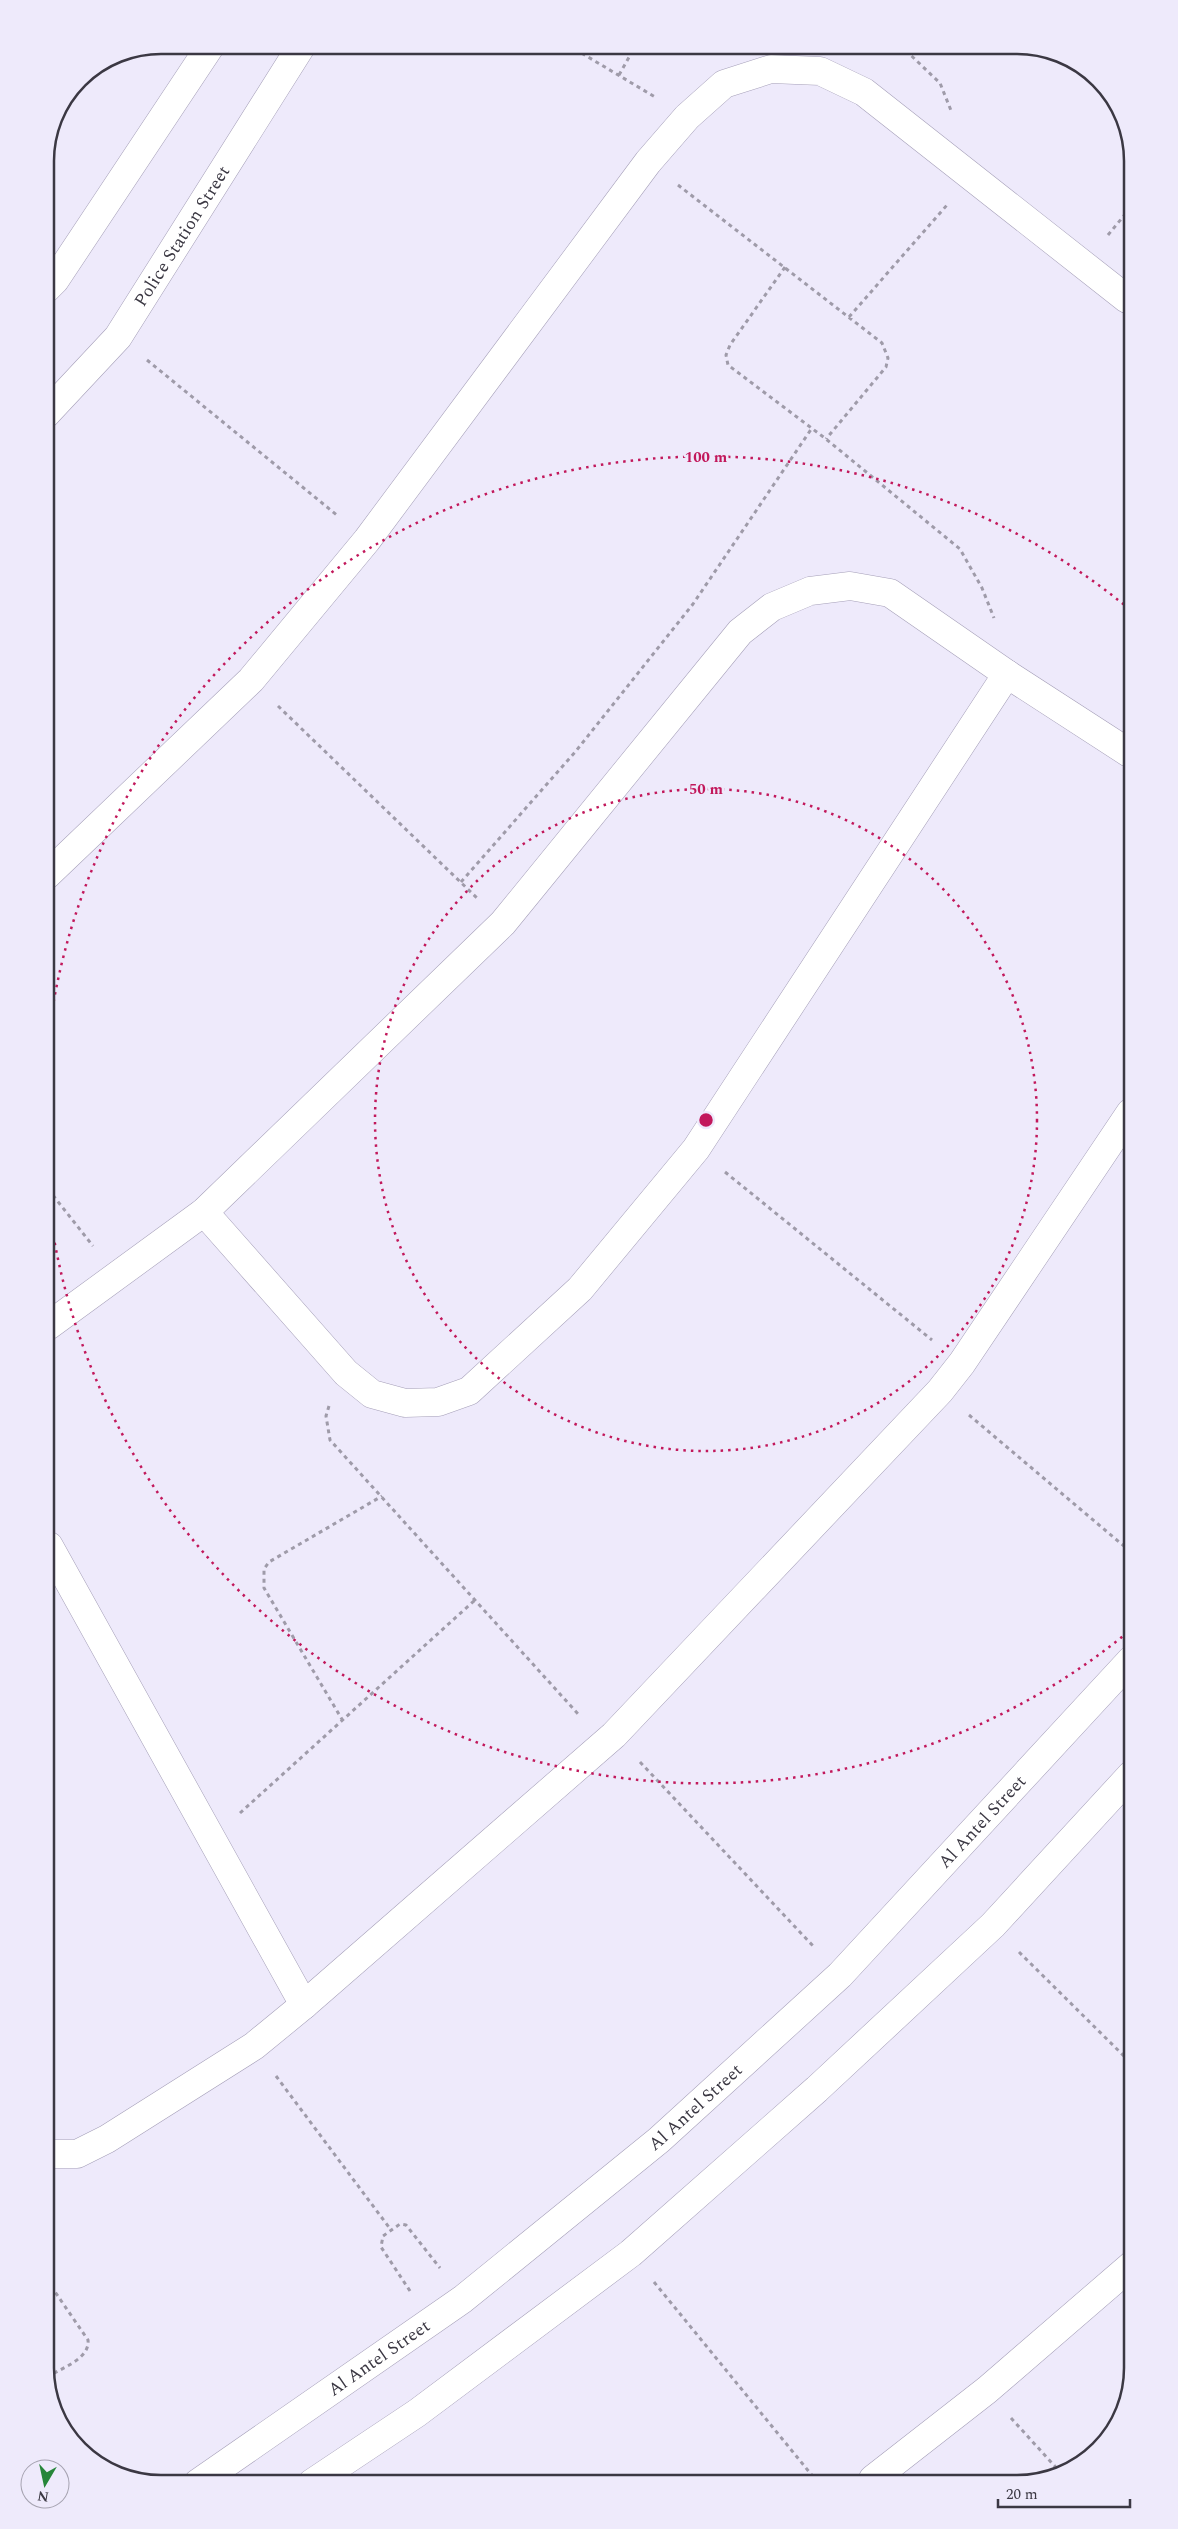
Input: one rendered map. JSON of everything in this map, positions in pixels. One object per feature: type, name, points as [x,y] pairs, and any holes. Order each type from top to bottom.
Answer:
[{"type":"street","points":[[54,276],[205,54]]},
{"type":"street","name":"Police Station Street","points":[[54,405],[118,336],[296,54]]},
{"type":"street","points":[[54,868],[251,680],[367,540],[648,162],[688,116],[724,84],[771,69],[820,71],[864,92],[1124,297]]},
{"type":"street","points":[[54,1322],[204,1212],[503,922],[740,632],[772,607],[810,591],[850,586],[890,594],[1007,674],[1124,750]]},
{"type":"street","points":[[204,1212],[346,1373],[372,1394],[405,1403],[438,1402],[469,1391],[580,1289],[696,1149],[1007,674]]},
{"type":"street","points":[[54,2154],[77,2154],[107,2139],[254,2046],[304,2005],[609,1739],[940,1391],[962,1364],[1124,1122]]},
{"type":"street","points":[[54,1555],[304,2005]]},
{"type":"street","name":"Al Antel Street","points":[[210,2475],[463,2299],[659,2140],[840,1975],[1124,1668]]},
{"type":"street","points":[[324,2475],[417,2413],[631,2253],[817,2089],[992,1925],[1124,1784]]},
{"type":"street","points":[[878,2475],[987,2390],[1124,2272]]},
{"type":"path","points":[[583,54],[688,116]]},
{"type":"path","points":[[619,75],[631,54]]},
{"type":"path","points":[[648,162],[882,343],[888,358],[886,367],[826,439]]},
{"type":"path","points":[[849,317],[972,176]]},
{"type":"path","points":[[785,267],[730,345],[726,355],[728,365],[826,439],[960,549],[982,588],[995,622],[1007,674]]},
{"type":"path","points":[[118,336],[367,540]]},
{"type":"path","points":[[461,882],[576,751],[693,604],[812,428]]},
{"type":"path","points":[[251,680],[503,922]]},
{"type":"path","points":[[696,1149],[962,1364]]},
{"type":"path","points":[[54,1197],[116,1276]]},
{"type":"path","points":[[346,1373],[332,1393],[326,1416],[330,1440],[475,1600],[840,1975]]},
{"type":"path","points":[[940,1391],[1124,1546]]},
{"type":"path","points":[[343,1721],[264,1588],[264,1569],[269,1562],[382,1496]]},
{"type":"path","points":[[212,1839],[475,1600]]},
{"type":"path","points":[[992,1925],[1124,2056]]},
{"type":"path","points":[[254,2046],[390,2230]]},
{"type":"path","points":[[432,2322],[381,2246],[381,2238],[390,2230],[400,2224],[408,2227],[463,2299]]},
{"type":"path","points":[[631,2253],[812,2475]]},
{"type":"path","points":[[54,2290],[88,2340],[89,2345],[85,2354],[54,2373]]},
{"type":"path","points":[[987,2390],[1056,2468]]}]
